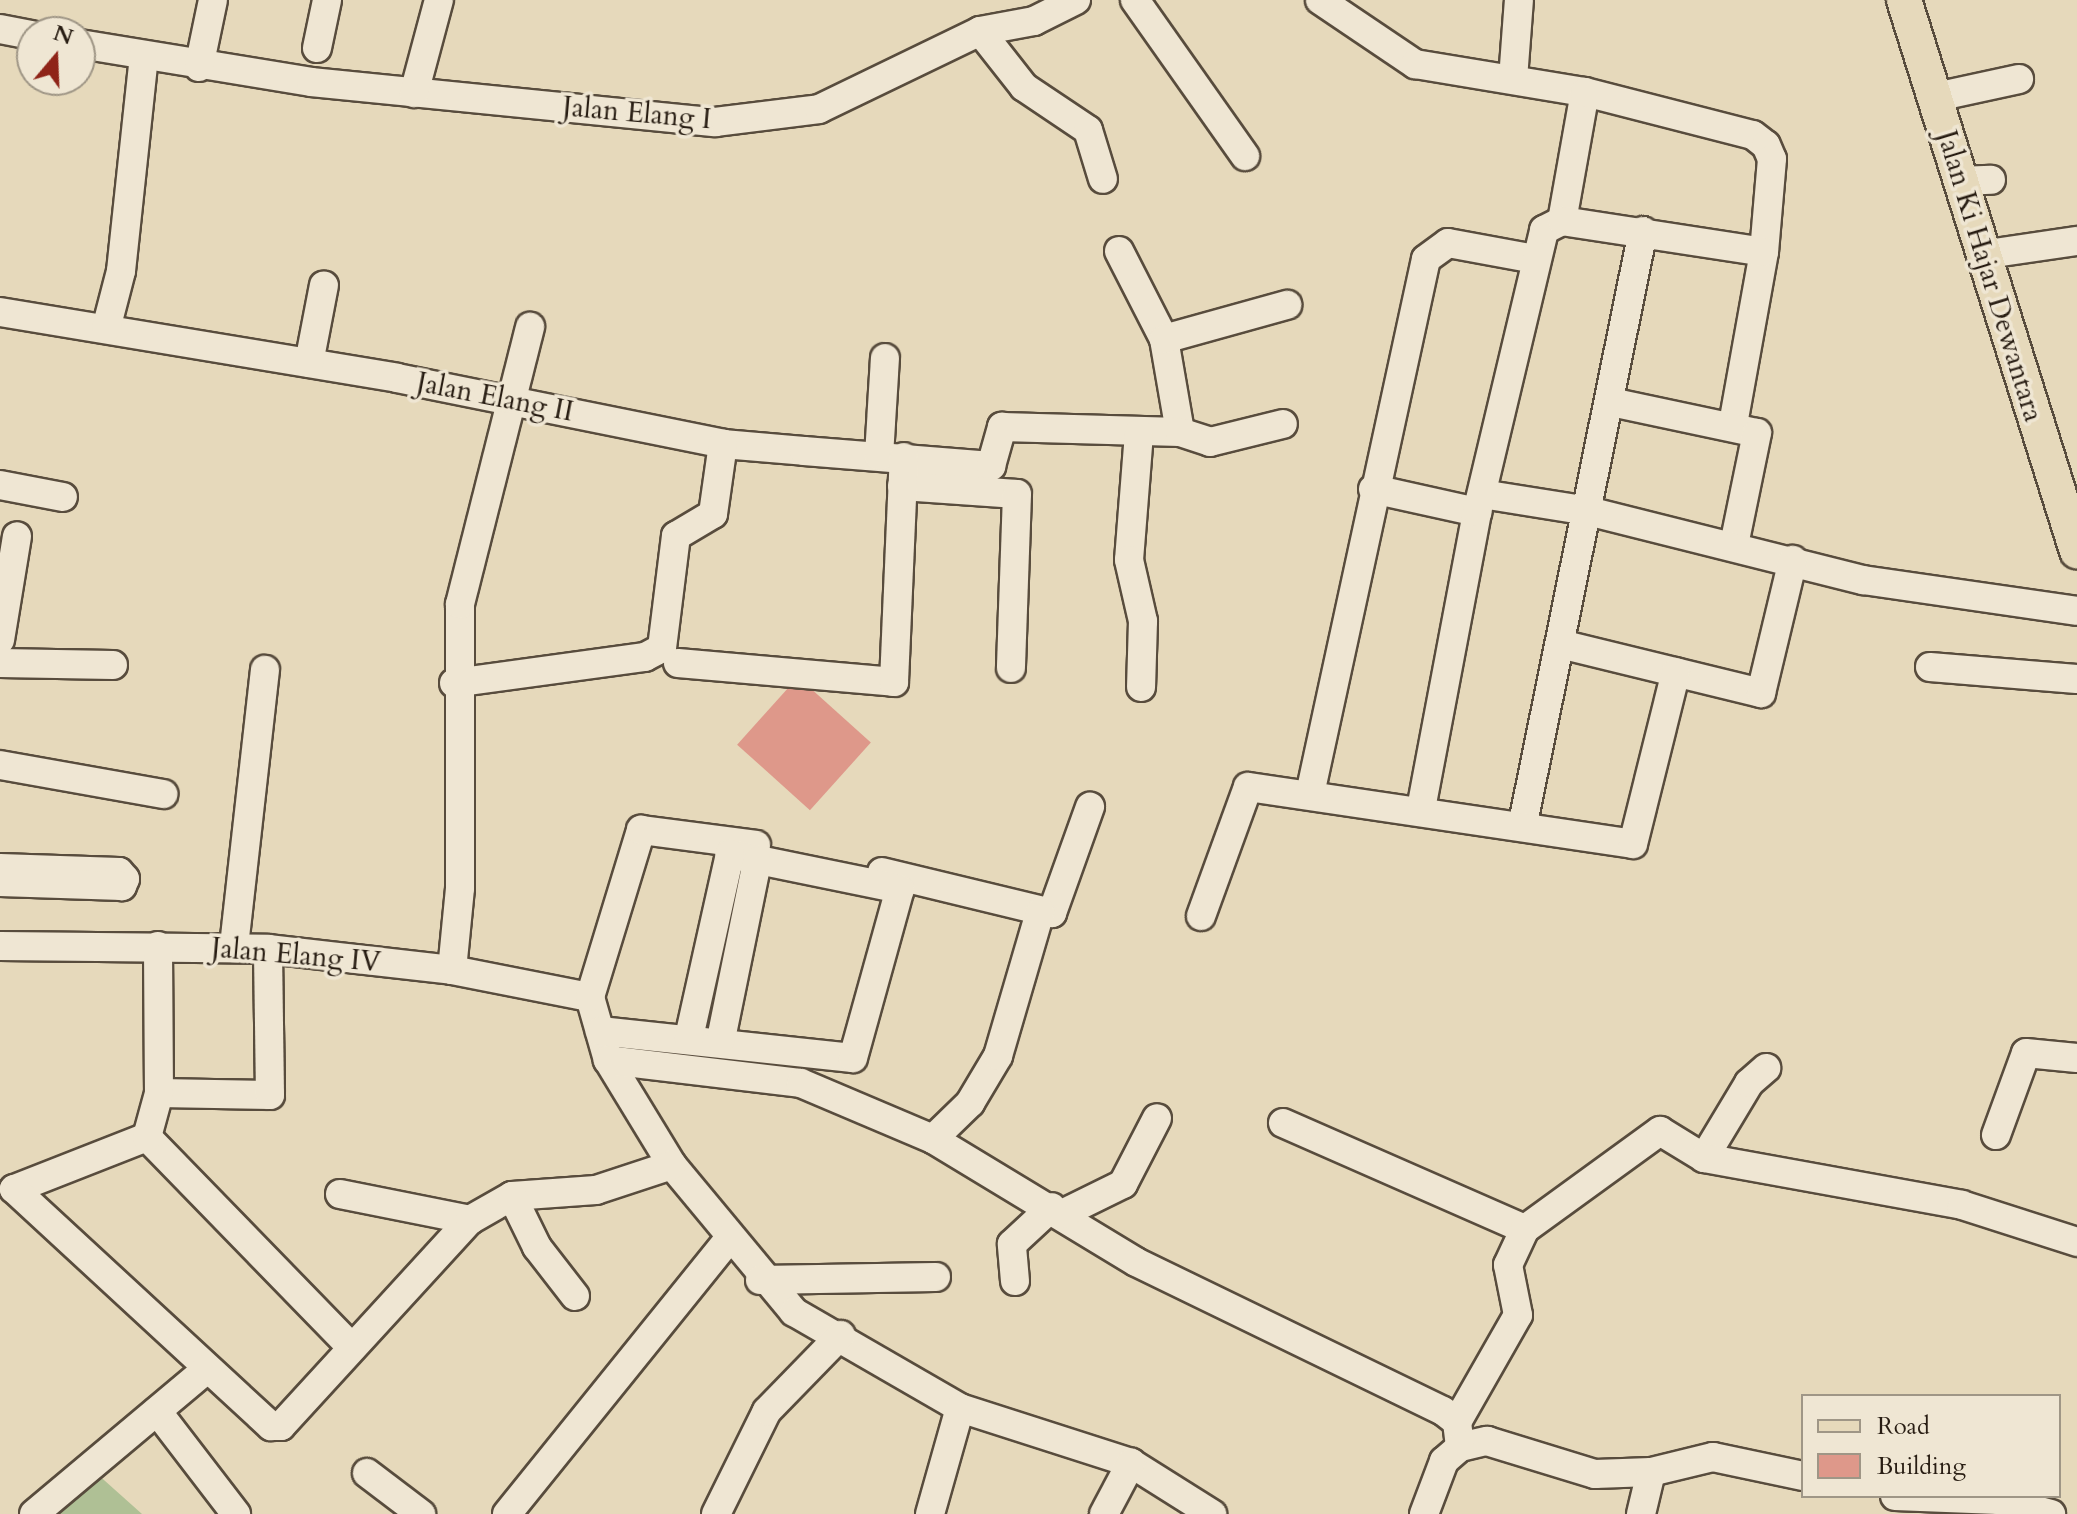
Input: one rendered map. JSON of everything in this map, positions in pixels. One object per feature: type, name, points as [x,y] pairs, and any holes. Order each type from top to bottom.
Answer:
[{"type":"main road","name":"Jalan Ki Hajar Dewantara","points":[[1904,0],[1936,97],[1981,255],[2077,551]]},
{"type":"street","points":[[199,67],[213,0]]},
{"type":"street","points":[[317,48],[327,0]]},
{"type":"street","points":[[414,93],[439,0]]},
{"type":"street","name":"Jalan Elang I","points":[[96,47],[199,67],[414,93],[715,122],[819,109],[980,31],[1034,21],[1076,0]]},
{"type":"street","points":[[1135,0],[1245,156]]},
{"type":"street","points":[[1320,0],[1415,64],[1585,92],[1761,140],[1772,159],[1764,252],[1733,425]]},
{"type":"street","points":[[1513,79],[1519,0]]},
{"type":"street","points":[[980,31],[1024,87],[1088,130],[1103,179]]},
{"type":"street","points":[[106,329],[121,271],[144,56]]},
{"type":"street","points":[[1936,97],[2019,79]]},
{"type":"street","points":[[1562,221],[1585,92]]},
{"type":"street","points":[[1958,181],[1991,180]]},
{"type":"street","points":[[1421,809],[1479,503],[1534,259],[1544,230],[1562,221],[1643,231],[1764,252]]},
{"type":"street","points":[[1523,823],[1611,402],[1643,231]]},
{"type":"street","points":[[1981,255],[2077,241]]},
{"type":"street","points":[[1310,794],[1373,489],[1429,253],[1448,243],[1534,259]]},
{"type":"street","points":[[1119,251],[1164,339],[1180,432]]},
{"type":"street","points":[[309,363],[324,285]]},
{"type":"street","points":[[1164,339],[1287,305]]},
{"type":"street","name":"Jalan Elang II","points":[[0,312],[516,394],[723,444],[991,466],[1002,427],[1139,433]]},
{"type":"street","points":[[452,970],[461,817],[454,683],[466,570],[516,394],[530,327]]},
{"type":"street","points":[[678,663],[894,682],[902,486],[892,456],[885,358]]},
{"type":"street","points":[[516,394],[598,403]]},
{"type":"street","points":[[1611,402],[1733,425],[1758,437],[1734,545]]},
{"type":"street","points":[[1141,687],[1143,621],[1129,560],[1139,433],[1180,432],[1210,442],[1283,424]]},
{"type":"street","points":[[454,683],[645,657],[662,648],[676,536],[713,514],[723,444]]},
{"type":"street","points":[[0,485],[63,497]]},
{"type":"street","points":[[902,486],[1017,494],[1011,668]]},
{"type":"street","points":[[1373,489],[1479,503],[1588,511],[1734,545],[1863,580],[2077,611]]},
{"type":"street","points":[[0,640],[17,536]]},
{"type":"street","points":[[1560,644],[1763,692],[1793,560]]},
{"type":"street","points":[[0,663],[113,665]]},
{"type":"street","points":[[1930,667],[2077,679]]},
{"type":"street","points":[[234,946],[265,670]]},
{"type":"street","points":[[1201,916],[1248,787],[1523,823],[1633,844],[1676,672]]},
{"type":"street","points":[[0,765],[163,794]]},
{"type":"street","points":[[1090,807],[1052,913],[711,835],[641,830],[590,997],[608,1060],[672,1165],[760,1280],[794,1312],[841,1335],[960,1408],[1131,1463],[1212,1514]]},
{"type":"street","points":[[600,1031],[689,1038],[721,1039],[853,1058],[900,889],[730,854],[689,1038]]},
{"type":"street","points":[[721,1039],[757,862]]},
{"type":"street","points":[[0,868],[119,872],[125,879],[122,886],[0,882]]},
{"type":"street","points":[[933,1139],[970,1103],[998,1056],[1040,912]]},
{"type":"street","name":"Jalan Elang IV","points":[[0,946],[234,946],[452,970],[590,997]]},
{"type":"street","points":[[147,1137],[159,1093],[158,946]]},
{"type":"street","points":[[159,1093],[270,1095],[268,949]]},
{"type":"street","points":[[1996,1135],[2026,1053],[2077,1058]]},
{"type":"street","points":[[608,1060],[801,1083],[933,1139],[1057,1210],[1136,1262],[1458,1434],[1595,1474],[1651,1472],[1713,1457],[1801,1476]]},
{"type":"street","points":[[1704,1158],[1766,1068]]},
{"type":"street","points":[[1015,1281],[1012,1244],[1057,1210],[1123,1184],[1157,1118]]},
{"type":"street","points":[[1283,1123],[1525,1229]]},
{"type":"street","points":[[1424,1514],[1444,1461],[1518,1315],[1508,1265],[1525,1229],[1660,1131],[1704,1158],[1962,1205],[2077,1242]]},
{"type":"street","points":[[147,1137],[352,1348]]},
{"type":"street","points":[[147,1137],[14,1189],[271,1426],[281,1426],[470,1220],[512,1196],[596,1190],[672,1165]]},
{"type":"street","points":[[340,1194],[470,1220]]},
{"type":"street","points":[[512,1196],[537,1247],[575,1296]]},
{"type":"street","points":[[507,1514],[729,1239]]},
{"type":"street","points":[[760,1280],[936,1277]]},
{"type":"street","points":[[716,1514],[767,1411],[841,1335]]},
{"type":"street","points":[[34,1514],[207,1369]]},
{"type":"street","points":[[930,1514],[960,1408]]},
{"type":"street","points":[[157,1411],[236,1514]]},
{"type":"street","points":[[1104,1514],[1131,1463]]},
{"type":"street","points":[[1641,1514],[1651,1472]]},
{"type":"street","points":[[367,1473],[421,1514]]},
{"type":"street","points":[[1913,1498],[2051,1514]]},
{"type":"green space","points":[[95,1472],[142,1514],[42,1514]]},
{"type":"building","points":[[798,677],[871,743],[810,810],[737,745]]}]
